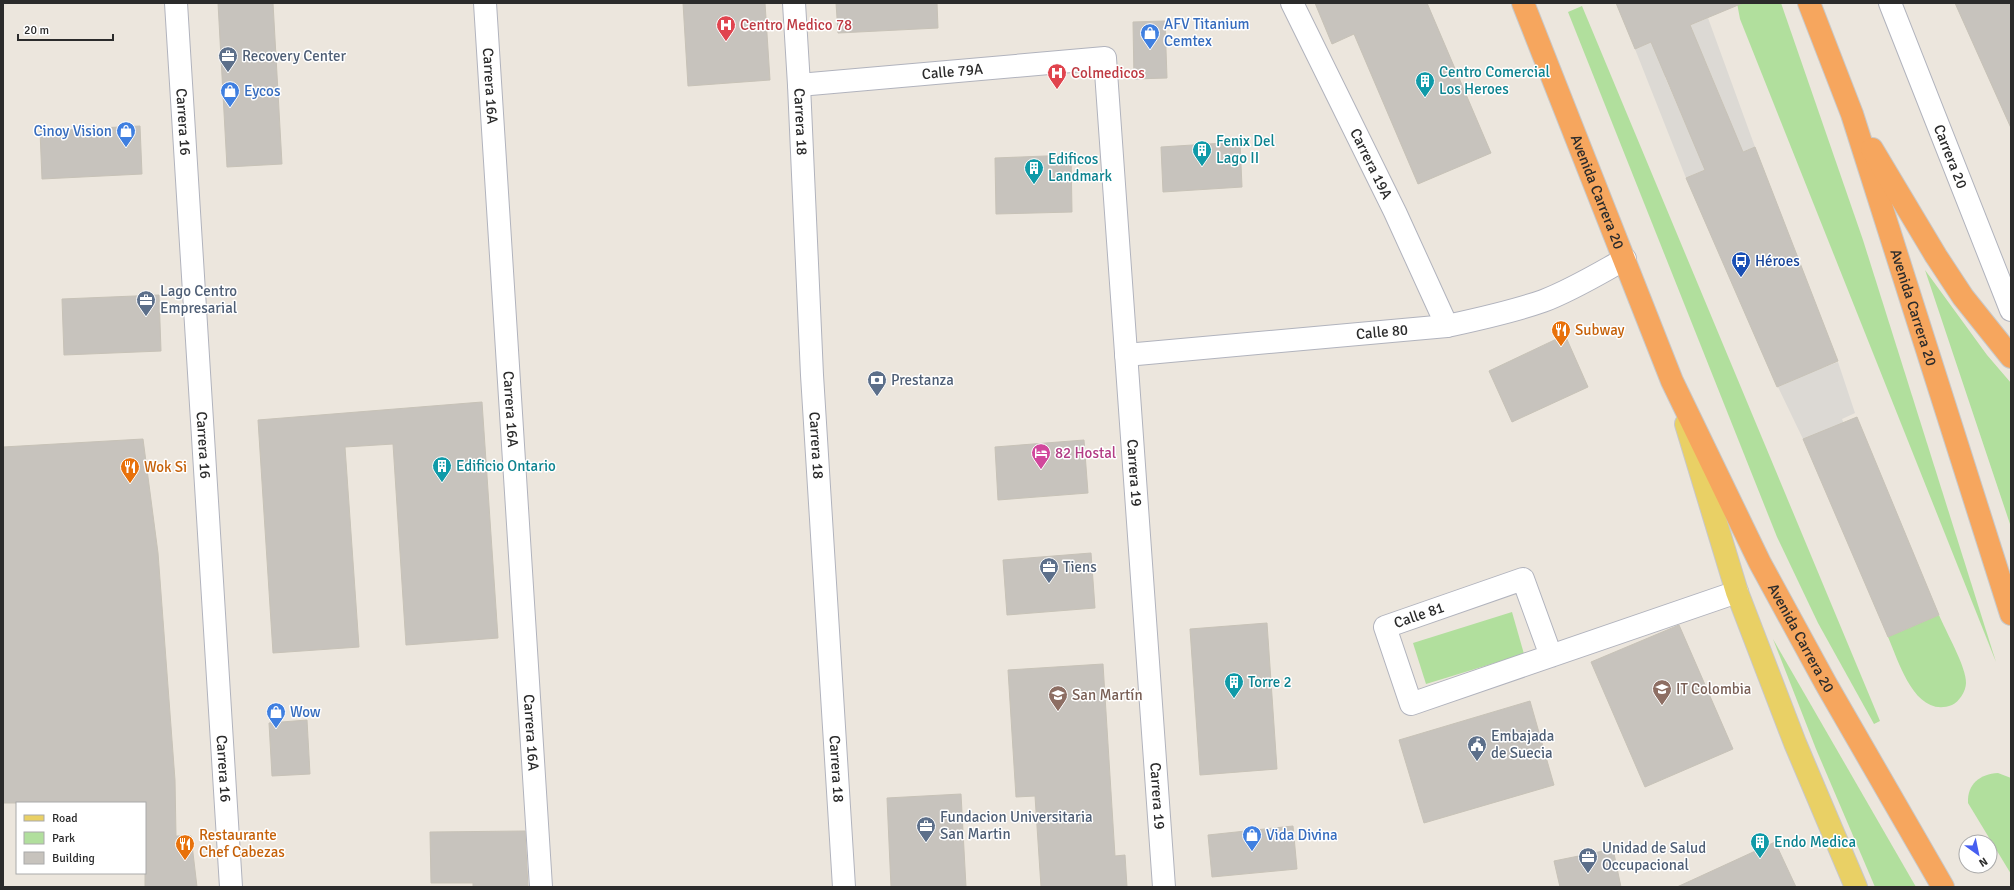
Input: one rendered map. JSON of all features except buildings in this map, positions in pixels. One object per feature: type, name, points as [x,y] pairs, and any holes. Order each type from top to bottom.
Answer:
[{"type":"highway","name":"Avenida Carrera 20","points":[[1523,3],[1672,381],[1764,569],[1826,684],[1944,887]]},
{"type":"highway","name":"Avenida Carrera 20","points":[[1809,3],[1852,114],[2011,614]]},
{"type":"highway","points":[[1852,114],[1936,256],[1963,297],[2011,357]]},
{"type":"main road","name":"Avenida Carrera 20","points":[[1672,381],[1737,592],[1795,743],[1856,887]]},
{"type":"street","name":"Carrera 16","points":[[176,3],[231,887]]},
{"type":"street","name":"Carrera 16A","points":[[484,3],[541,887]]},
{"type":"street","name":"Carrera 18","points":[[794,3],[812,375],[844,887]]},
{"type":"street","name":"Carrera 19A","points":[[1292,3],[1395,212],[1447,326]]},
{"type":"street","name":"Carrera 20","points":[[1890,3],[2011,310]]},
{"type":"street","name":"Calle 79A","points":[[799,85],[1105,58]]},
{"type":"street","name":"Carrera 19","points":[[1105,58],[1164,887]]},
{"type":"street","name":"Calle 80","points":[[1126,355],[1447,326],[1488,317],[1544,300],[1567,291],[1625,259]]},
{"type":"street","name":"Calle 81","points":[[1551,656],[1524,580],[1385,627],[1411,704],[1551,656],[1737,592]]},
{"type":"green space","points":[[1737,3],[1781,3],[1863,240],[1996,662],[1740,19]]},
{"type":"green space","points":[[1582,6],[1880,721],[1874,724],[1818,623],[1777,537],[1568,12]]},
{"type":"green space","points":[[1925,270],[1987,355],[2011,383],[2011,527]]},
{"type":"green space","points":[[1512,612],[1524,654],[1426,684],[1413,643]]},
{"type":"green space","points":[[1939,615],[1963,668],[1966,686],[1960,699],[1952,705],[1939,707],[1928,704],[1918,696],[1910,686],[1897,660],[1888,637]]},
{"type":"green space","points":[[1773,639],[1916,887],[1875,887],[1816,749]]},
{"type":"green space","points":[[1998,773],[2011,778],[2011,874],[1998,853],[1998,834],[1987,834],[1968,803],[1968,796],[1972,785],[1980,778]]},
{"type":"shaded area","points":[[1682,3],[1691,25],[1708,18],[1755,147],[1739,153],[1822,368],[1838,362],[1855,413],[1842,419],[1920,606],[1819,433],[1803,439],[1778,387],[1796,379],[1704,170],[1686,178],[1635,49],[1651,42]],"holes":[[[1705,60],[1727,113],[1688,130],[1665,77]]]},
{"type":"place","name":"Centro Medico 78","points":[[726,42]]},
{"type":"place","name":"AFV Titanium Cemtex","points":[[1150,50]]},
{"type":"place","name":"Recovery Center","points":[[228,73]]},
{"type":"place","name":"Colmedicos","points":[[1057,90]]},
{"type":"place","name":"Centro Comercial Los Heroes","points":[[1425,98]]},
{"type":"place","name":"Eycos","points":[[230,108]]},
{"type":"place","name":"Cinoy Vision","points":[[126,148]]},
{"type":"place","name":"Fenix Del Lago II","points":[[1202,167]]},
{"type":"place","name":"Edificos Landmark","points":[[1034,185]]},
{"type":"place","name":"Héroes","points":[[1741,278]]},
{"type":"place","name":"Lago Centro Empresarial","points":[[146,317]]},
{"type":"place","name":"Subway","points":[[1561,347]]},
{"type":"place","name":"Prestanza","points":[[877,397]]},
{"type":"place","name":"82 Hostal","points":[[1041,470]]},
{"type":"place","name":"Edificio Ontario","points":[[442,483]]},
{"type":"place","name":"Wok Si","points":[[130,484]]},
{"type":"place","name":"Tiens","points":[[1049,584]]},
{"type":"place","name":"Torre 2","points":[[1234,699]]},
{"type":"place","name":"IT Colombia","points":[[1662,706]]},
{"type":"place","name":"San Martín","points":[[1058,712]]},
{"type":"place","name":"Wow","points":[[276,729]]},
{"type":"place","name":"Embajada de Suecia","points":[[1477,762]]},
{"type":"place","name":"Fundacion Universitaria San Martin","points":[[926,843]]},
{"type":"place","name":"Vida Divina","points":[[1252,852]]},
{"type":"place","name":"Endo Medica","points":[[1760,859]]},
{"type":"place","name":"Restaurante Chef Cabezas","points":[[185,861]]},
{"type":"place","name":"Unidad de Salud Occupacional","points":[[1588,874]]}]
